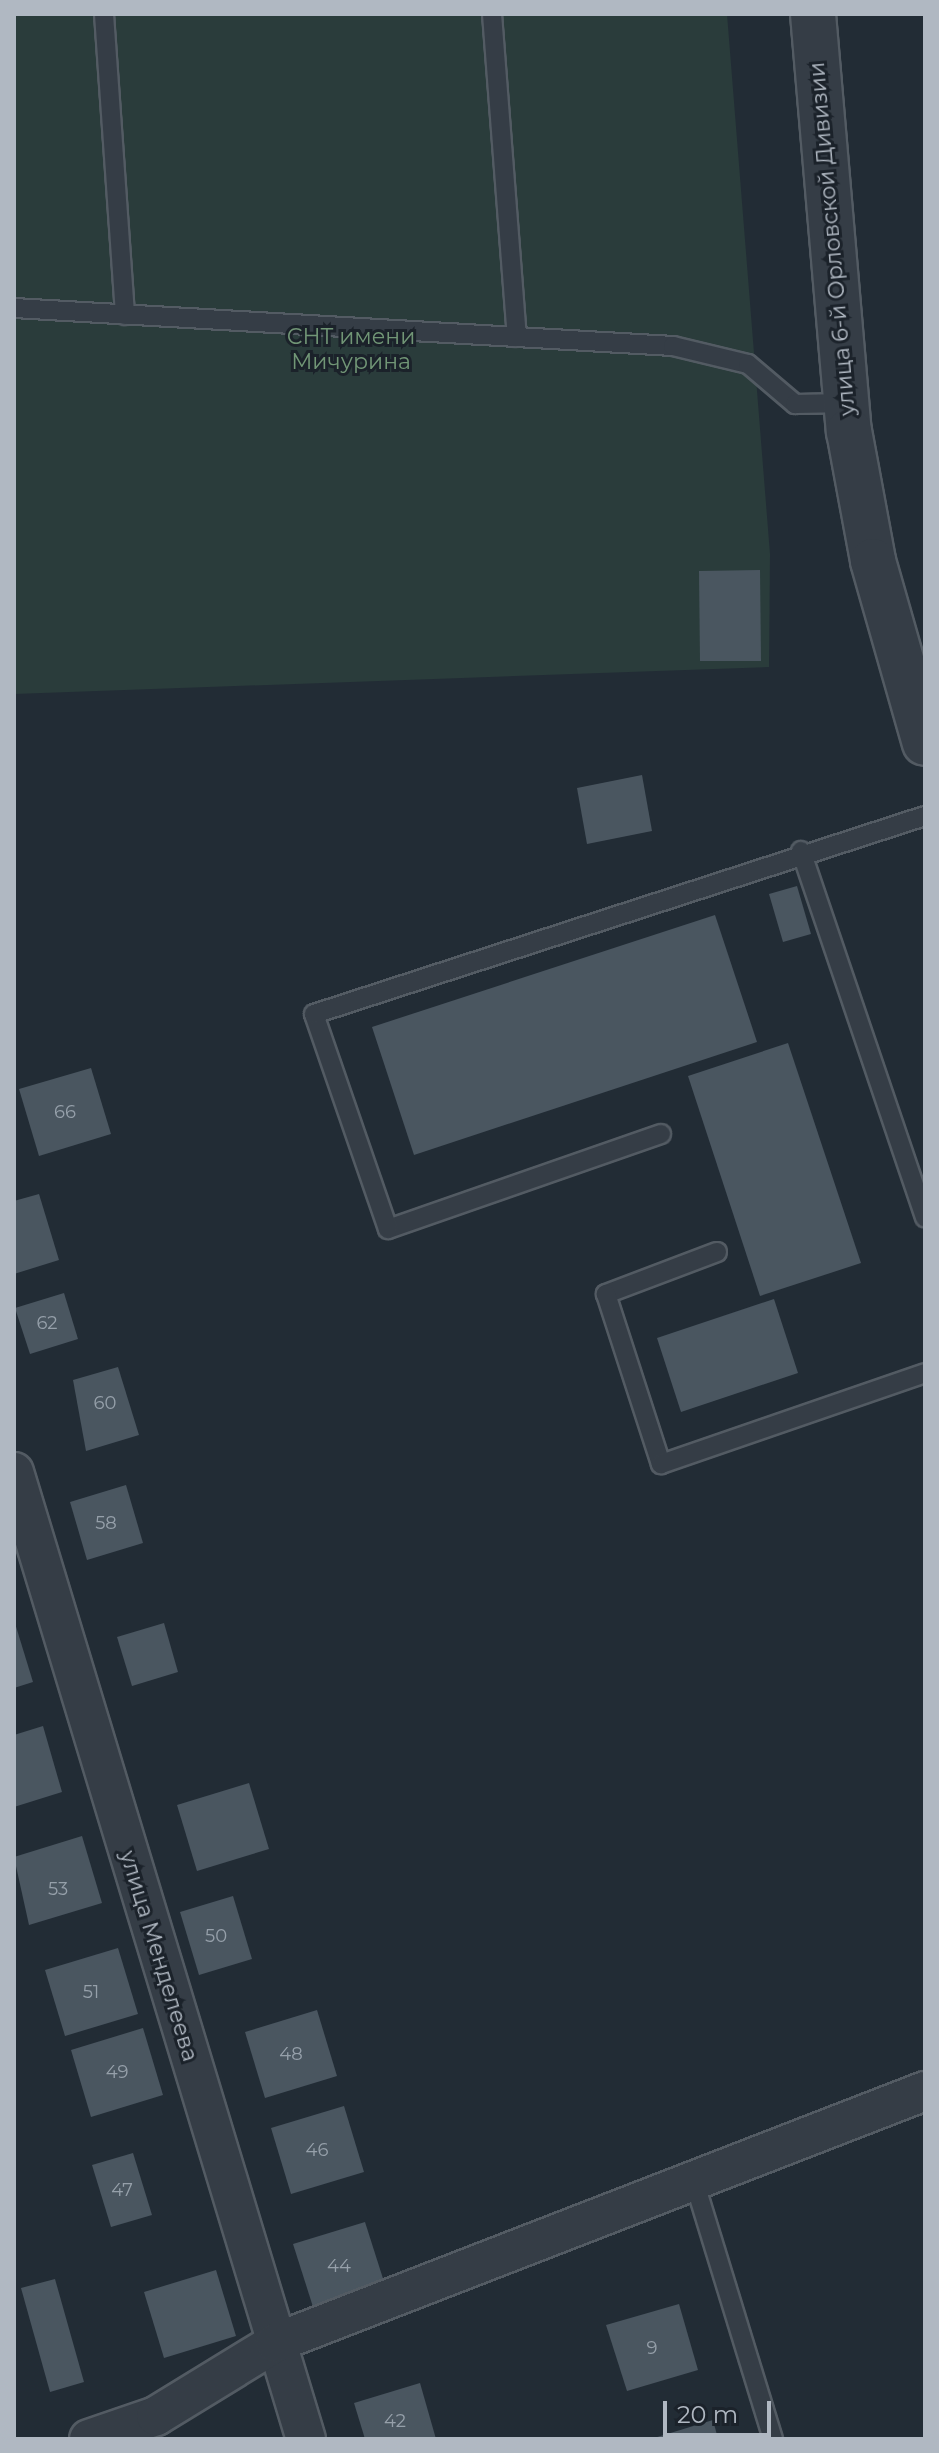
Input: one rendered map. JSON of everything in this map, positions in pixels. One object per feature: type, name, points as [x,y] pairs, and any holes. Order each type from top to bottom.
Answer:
[{"type":"street","name":"улица 6-й Орловской Дивизии","points":[[813,14],[846,403],[873,561],[921,716]]},
{"type":"street","name":"улица Менделеева","points":[[14,1472],[306,2439]]},
{"type":"street","points":[[89,2439],[156,2416],[275,2343],[695,2184],[925,2091]]},
{"type":"lane","points":[[104,14],[125,315]]},
{"type":"lane","points":[[492,14],[517,337]]},
{"type":"lane","points":[[14,308],[517,337],[719,353],[748,364],[795,404],[846,403]]},
{"type":"lane","points":[[661,1134],[388,1229],[314,1014],[801,851],[925,816]]},
{"type":"lane","points":[[801,851],[925,1218]]},
{"type":"lane","points":[[717,1252],[606,1294],[661,1464],[925,1373]]},
{"type":"lane","points":[[695,2184],[773,2439]]},
{"type":"green space","name":"СНТ имени Мичурина","points":[[14,14],[727,14],[770,554],[769,667],[14,694]]},
{"type":"building","points":[[760,570],[761,661],[700,661],[699,571]]},
{"type":"building","points":[[642,775],[652,831],[587,844],[577,788]]},
{"type":"building","points":[[797,886],[811,934],[783,942],[769,894]]},
{"type":"building","points":[[715,915],[757,1042],[414,1155],[372,1027]]},
{"type":"building","points":[[788,1043],[861,1263],[760,1296],[688,1076]]},
{"type":"building","points":[[91,1068],[111,1134],[39,1156],[19,1089]]},
{"type":"building","points":[[39,1194],[59,1260],[14,1274],[14,1201]]},
{"type":"building","points":[[64,1293],[78,1339],[30,1354],[15,1308]]},
{"type":"building","points":[[774,1299],[798,1373],[681,1412],[657,1338]]},
{"type":"building","points":[[118,1367],[139,1435],[86,1451],[73,1380]]},
{"type":"building","points":[[126,1485],[143,1543],[87,1560],[70,1502]]},
{"type":"building","points":[[14,1620],[33,1682],[14,1688]]},
{"type":"building","points":[[164,1623],[178,1672],[132,1686],[117,1637]]},
{"type":"building","points":[[43,1726],[62,1792],[14,1807],[14,1735]]},
{"type":"building","points":[[249,1783],[269,1849],[197,1871],[177,1805]]},
{"type":"building","points":[[82,1836],[102,1903],[29,1925],[14,1857]]},
{"type":"building","points":[[233,1896],[252,1959],[199,1975],[180,1912]]},
{"type":"building","points":[[118,1948],[138,2014],[65,2036],[45,1970]]},
{"type":"building","points":[[317,2010],[337,2076],[265,2098],[245,2032]]},
{"type":"building","points":[[143,2028],[163,2095],[91,2117],[71,2050]]},
{"type":"building","points":[[344,2106],[364,2172],[291,2194],[271,2128]]},
{"type":"building","points":[[133,2153],[152,2215],[111,2227],[92,2165]]},
{"type":"building","points":[[365,2222],[386,2288],[314,2310],[293,2244]]},
{"type":"building","points":[[216,2270],[236,2336],[164,2358],[144,2292]]},
{"type":"building","points":[[55,2279],[84,2382],[50,2392],[21,2288]]},
{"type":"building","points":[[679,2304],[698,2370],[627,2391],[606,2325]]},
{"type":"building","points":[[420,2383],[436,2439],[365,2439],[354,2403]]},
{"type":"building","points":[[713,2420],[718,2439],[654,2439],[654,2438]]}]
